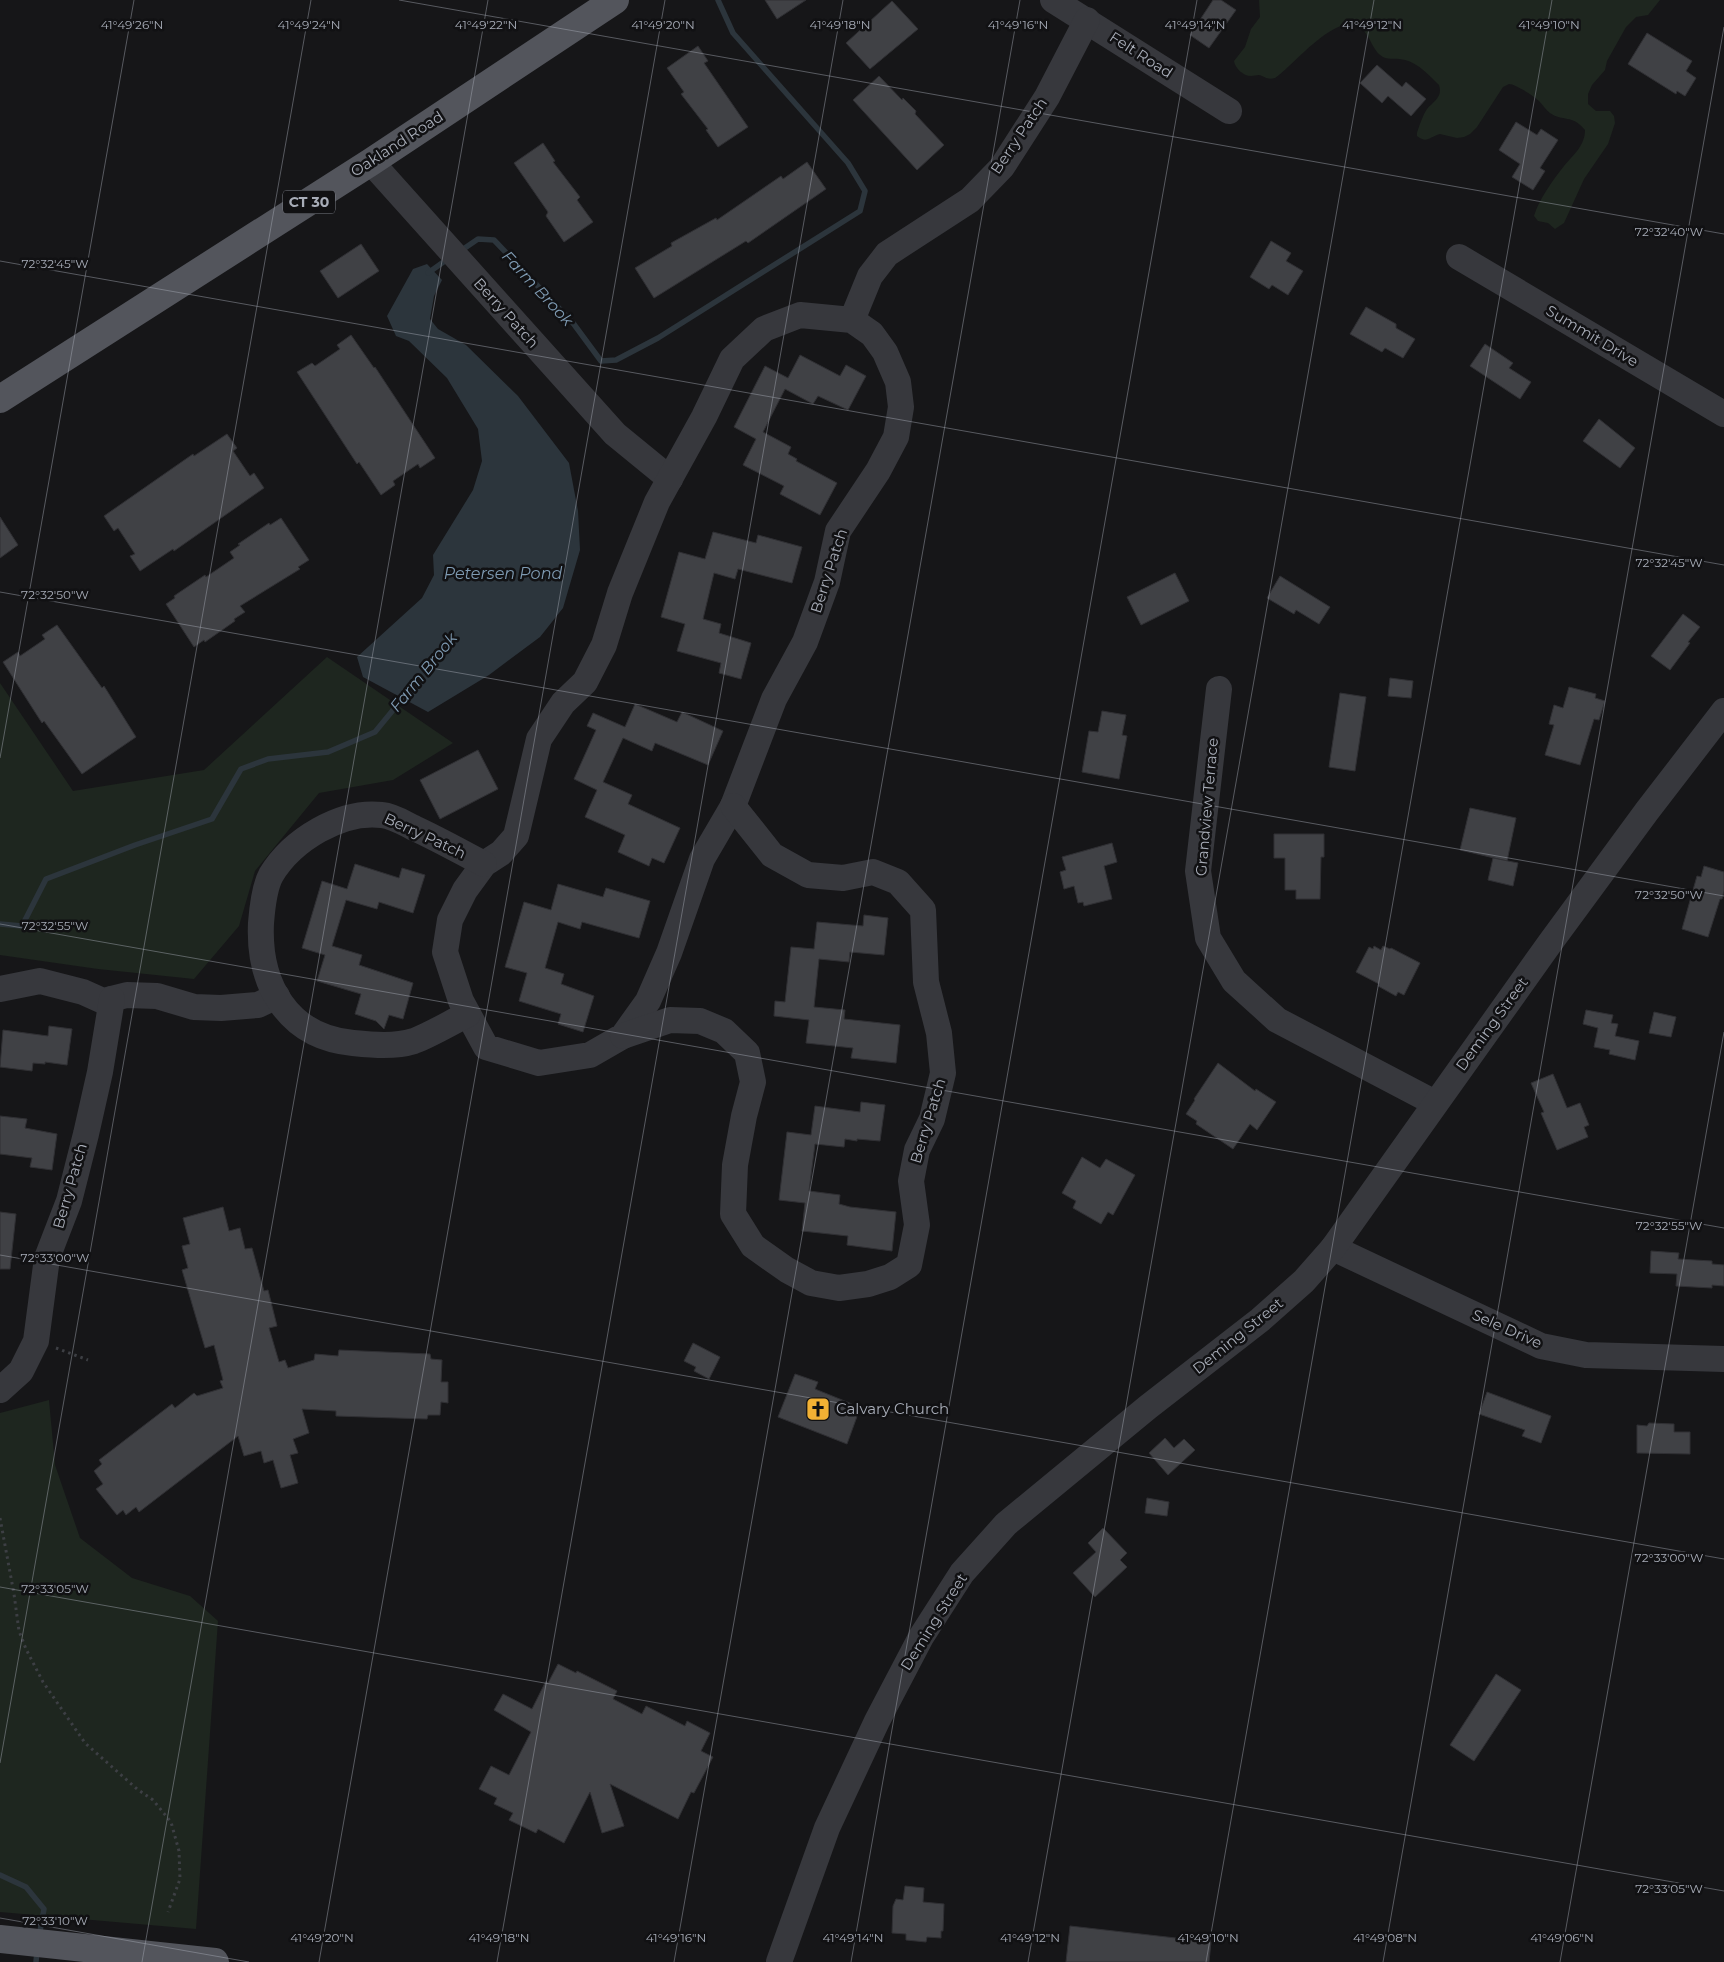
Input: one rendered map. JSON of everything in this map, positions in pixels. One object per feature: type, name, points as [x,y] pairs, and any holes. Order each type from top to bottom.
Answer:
[{"type":"main road","name":"Oakland Road","points":[[0,399],[370,162],[615,0]]},
{"type":"main road","points":[[0,1939],[215,1962]]},
{"type":"street","name":"Felt Road","points":[[1053,0],[1229,111]]},
{"type":"street","name":"Berry Patch","points":[[852,320],[870,276],[887,254],[970,200],[1002,167],[1047,97],[1086,20]]},
{"type":"street","name":"Berry Patch","points":[[370,162],[615,434],[670,479]]},
{"type":"street","name":"Summit Drive","points":[[1459,257],[1724,414]]},
{"type":"street","name":"Berry Patch","points":[[623,1036],[648,1001],[669,953],[702,859],[733,806],[774,699],[805,642],[827,582],[838,531],[878,471],[896,437],[901,407],[898,382],[885,352],[872,334],[852,320],[800,315],[764,329],[732,359],[704,417],[657,502],[620,594],[604,646],[585,682],[563,703],[539,739],[516,836],[501,853],[484,864],[465,890],[450,920],[445,952],[461,1001],[486,1047],[539,1063],[590,1055],[623,1036],[670,1020],[700,1021],[724,1031],[747,1053],[753,1082],[744,1116],[735,1165],[733,1214],[753,1246],[787,1270],[811,1282],[839,1288],[868,1284],[890,1277],[909,1265],[918,1225],[911,1181],[912,1174],[917,1150],[932,1119],[943,1073],[939,1033],[926,982],[923,910],[898,882],[873,872],[843,878],[808,875],[772,855],[733,806]]},
{"type":"street","name":"Grandview Terrace","points":[[1219,689],[1198,872],[1208,938],[1234,981],[1277,1020],[1435,1103]]},
{"type":"street","name":"Deming Street","points":[[779,1962],[827,1828],[877,1721],[921,1637],[962,1573],[1006,1524],[1148,1407],[1260,1320],[1304,1281],[1333,1248],[1435,1103],[1647,811],[1724,711]]},
{"type":"street","name":"Berry Patch","points":[[468,1014],[412,1041],[379,1046],[337,1042],[308,1029],[284,1009],[268,981],[260,943],[262,908],[270,876],[293,849],[314,832],[360,814],[384,815],[434,837],[484,864]]},
{"type":"street","points":[[0,989],[40,982],[83,992],[103,1001],[127,995],[156,996],[194,1007],[221,1008],[258,1004],[277,996]]},
{"type":"street","name":"Berry Patch","points":[[0,1390],[21,1371],[36,1341],[47,1258],[69,1201],[86,1134],[100,1072],[112,999]]},
{"type":"street","name":"Sele Drive","points":[[1333,1248],[1540,1346],[1586,1355],[1724,1359]]},
{"type":"path","points":[[36,1341],[88,1360]]},
{"type":"path","points":[[0,1518],[19,1631],[43,1682],[85,1743],[137,1789],[153,1800],[171,1822],[179,1851],[180,1879],[168,1912]]},
{"type":"shaded area","points":[[1259,0],[1660,0],[1648,15],[1636,17],[1626,27],[1607,61],[1605,70],[1592,85],[1588,94],[1588,104],[1596,111],[1610,111],[1614,116],[1615,123],[1608,144],[1584,179],[1564,223],[1555,229],[1548,223],[1538,221],[1534,216],[1547,190],[1581,146],[1585,130],[1580,125],[1572,120],[1555,116],[1533,96],[1509,84],[1503,87],[1477,127],[1470,134],[1457,138],[1440,134],[1426,140],[1420,138],[1417,136],[1419,127],[1427,109],[1439,96],[1439,85],[1415,64],[1405,60],[1383,57],[1363,30],[1349,24],[1327,33],[1275,78],[1245,75],[1238,69],[1234,61],[1245,47],[1251,29],[1260,17]]},
{"type":"shaded area","points":[[327,657],[453,743],[393,780],[319,793],[255,871],[239,926],[194,979],[98,969],[0,955],[0,683],[73,791],[204,770]]},
{"type":"shaded area","points":[[49,1400],[55,1465],[80,1538],[132,1578],[190,1596],[218,1621],[196,1929],[0,1912],[0,1413]]},
{"type":"water","name":"Petersen Pond","points":[[427,264],[442,280],[434,296],[430,319],[438,329],[466,345],[518,396],[569,463],[578,511],[580,550],[563,608],[540,637],[489,675],[428,712],[363,677],[357,657],[422,598],[434,575],[433,555],[473,490],[482,461],[478,429],[447,378],[409,341],[396,336],[387,316],[413,269]]},
{"type":"building","points":[[765,0],[806,0],[777,19]]},
{"type":"building","points":[[1213,0],[1221,0],[1236,10],[1209,48],[1190,35]]},
{"type":"building","points":[[892,1],[918,29],[870,69],[846,43]]},
{"type":"building","points":[[1647,33],[1692,61],[1686,71],[1696,78],[1685,96],[1677,91],[1676,94],[1628,64]]},
{"type":"building","points":[[698,46],[708,61],[704,63],[748,127],[718,147],[706,130],[708,129],[681,94],[684,92],[667,68]]},
{"type":"building","points":[[1377,65],[1402,87],[1406,82],[1426,99],[1411,116],[1388,96],[1382,103],[1360,83]]},
{"type":"building","points":[[879,76],[902,100],[903,98],[916,111],[915,114],[944,145],[917,170],[853,100]]},
{"type":"building","points":[[1516,122],[1537,135],[1541,129],[1558,140],[1540,168],[1545,171],[1533,190],[1512,177],[1520,164],[1499,150]]},
{"type":"building","points":[[543,143],[555,161],[553,162],[580,197],[577,200],[593,222],[564,242],[546,216],[548,212],[514,163]]},
{"type":"building","points":[[807,162],[826,189],[748,243],[746,241],[654,298],[635,268],[672,246],[671,243],[716,218],[717,220],[781,176],[783,179]]},
{"type":"building","points":[[1271,241],[1291,253],[1286,261],[1303,271],[1288,295],[1272,285],[1269,289],[1250,277]]},
{"type":"building","points":[[361,244],[379,271],[338,298],[320,271]]},
{"type":"building","points":[[1366,307],[1396,324],[1396,328],[1415,339],[1403,358],[1385,348],[1382,352],[1350,334]]},
{"type":"building","points":[[351,335],[375,367],[435,458],[420,468],[418,464],[393,481],[395,485],[381,495],[359,462],[357,464],[297,372],[312,363],[315,366],[340,349],[337,345]]},
{"type":"building","points":[[1485,344],[1513,363],[1509,368],[1531,382],[1520,399],[1470,366]]},
{"type":"building","points":[[800,355],[840,376],[846,365],[866,376],[848,410],[818,396],[813,404],[785,389],[763,432],[791,447],[788,454],[797,459],[796,461],[837,483],[820,515],[780,494],[784,486],[743,465],[756,439],[734,427],[765,366],[788,378]]},
{"type":"building","points":[[1599,419],[1635,448],[1620,468],[1583,441]]},
{"type":"building","points":[[227,434],[237,448],[233,451],[250,476],[254,473],[264,488],[174,551],[173,549],[140,571],[130,556],[135,554],[118,528],[114,531],[104,516],[193,454],[194,456]]},
{"type":"building","points":[[0,517],[18,545],[0,558]]},
{"type":"building","points":[[281,518],[309,560],[298,567],[300,569],[240,606],[245,612],[234,619],[235,621],[205,642],[204,640],[194,647],[166,604],[175,598],[174,596],[205,575],[206,577],[234,558],[230,552],[240,545],[238,544],[269,523],[270,525]]},
{"type":"building","points":[[713,532],[756,543],[758,535],[802,547],[792,583],[738,569],[735,579],[714,573],[703,619],[721,624],[719,633],[751,643],[741,679],[719,673],[721,663],[677,651],[685,624],[661,617],[679,552],[705,559]]},
{"type":"building","points":[[1175,573],[1189,601],[1141,625],[1127,597]]},
{"type":"building","points":[[1280,576],[1330,607],[1319,624],[1296,610],[1294,614],[1267,598]]},
{"type":"building","points":[[1683,614],[1700,627],[1670,670],[1651,656]]},
{"type":"building","points":[[57,625],[102,688],[104,686],[136,737],[82,774],[44,721],[42,723],[3,662],[18,652],[20,656],[45,639],[42,635]]},
{"type":"building","points":[[1390,678],[1413,681],[1411,698],[1388,696]]},
{"type":"building","points":[[1569,687],[1596,694],[1595,698],[1605,701],[1599,720],[1594,719],[1580,765],[1545,755],[1554,725],[1549,724],[1554,705],[1563,708]]},
{"type":"building","points":[[1340,693],[1366,697],[1355,771],[1329,767]]},
{"type":"building","points":[[635,704],[677,722],[682,712],[723,731],[708,765],[655,743],[652,751],[623,738],[603,782],[632,795],[628,804],[680,828],[664,863],[652,858],[649,866],[618,852],[625,835],[585,817],[597,790],[574,779],[596,730],[587,726],[593,713],[625,727]]},
{"type":"building","points":[[1102,711],[1126,715],[1122,735],[1127,736],[1119,779],[1082,772],[1089,731],[1098,732]]},
{"type":"building","points":[[478,750],[498,789],[440,819],[420,780]]},
{"type":"building","points":[[1470,808],[1516,818],[1507,861],[1460,850]]},
{"type":"building","points":[[1274,834],[1324,834],[1324,857],[1321,857],[1320,899],[1296,899],[1296,890],[1285,890],[1285,858],[1274,858]]},
{"type":"building","points":[[1112,843],[1117,862],[1104,866],[1112,899],[1084,906],[1083,902],[1078,903],[1074,886],[1064,889],[1060,872],[1066,870],[1062,857]]},
{"type":"building","points":[[1493,858],[1518,863],[1513,886],[1488,880]]},
{"type":"building","points":[[355,864],[399,878],[402,868],[425,875],[413,913],[379,902],[377,909],[346,900],[332,946],[362,955],[359,965],[413,983],[403,1019],[389,1015],[384,1029],[376,1021],[355,1014],[361,994],[317,981],[325,955],[302,948],[322,881],[347,889]]},
{"type":"building","points":[[1704,866],[1724,872],[1724,891],[1708,937],[1682,929],[1697,876],[1701,877]]},
{"type":"building","points":[[558,884],[603,897],[606,888],[650,901],[639,938],[582,922],[580,929],[558,922],[545,968],[564,974],[561,984],[594,996],[583,1032],[558,1024],[561,1014],[519,1001],[527,973],[505,967],[524,902],[551,910]]},
{"type":"building","points":[[864,915],[888,918],[884,955],[850,952],[849,962],[819,959],[814,1007],[845,1010],[844,1019],[900,1025],[896,1063],[851,1058],[853,1048],[806,1043],[809,1020],[774,1016],[775,1001],[785,1002],[791,947],[814,949],[817,922],[863,926]]},
{"type":"building","points":[[1374,946],[1381,950],[1383,946],[1391,948],[1420,963],[1404,995],[1398,992],[1396,996],[1378,986],[1379,984],[1356,972],[1369,947],[1373,949]]},
{"type":"building","points":[[1586,1010],[1613,1015],[1611,1023],[1618,1024],[1615,1036],[1639,1041],[1635,1060],[1609,1054],[1610,1050],[1594,1047],[1598,1028],[1583,1024]]},
{"type":"building","points":[[1654,1012],[1676,1017],[1671,1037],[1649,1033]]},
{"type":"building","points":[[49,1026],[72,1029],[67,1065],[45,1062],[45,1064],[33,1063],[32,1071],[0,1067],[3,1030],[48,1036]]},
{"type":"building","points":[[1218,1063],[1255,1091],[1256,1089],[1276,1102],[1257,1130],[1250,1124],[1233,1149],[1196,1124],[1197,1121],[1186,1114]]},
{"type":"building","points":[[1553,1074],[1567,1108],[1580,1103],[1589,1125],[1584,1127],[1588,1137],[1557,1150],[1541,1113],[1544,1112],[1531,1083]]},
{"type":"building","points":[[861,1102],[885,1105],[880,1141],[845,1139],[844,1147],[815,1144],[809,1191],[840,1195],[839,1204],[850,1207],[896,1212],[892,1251],[847,1245],[848,1236],[802,1231],[805,1203],[779,1200],[787,1132],[811,1135],[815,1106],[860,1112]]},
{"type":"building","points":[[0,1116],[27,1119],[25,1128],[57,1134],[52,1170],[30,1167],[32,1158],[0,1154]]},
{"type":"building","points":[[1082,1157],[1100,1168],[1106,1159],[1135,1175],[1113,1215],[1108,1212],[1101,1224],[1073,1208],[1076,1201],[1062,1193]]},
{"type":"building","points":[[223,1207],[229,1231],[240,1228],[245,1249],[252,1248],[264,1291],[268,1290],[277,1326],[269,1328],[279,1362],[285,1360],[288,1368],[314,1360],[315,1354],[338,1356],[339,1350],[430,1354],[431,1359],[442,1360],[441,1382],[448,1382],[448,1403],[441,1402],[440,1415],[428,1415],[427,1419],[336,1416],[336,1411],[302,1409],[309,1433],[293,1439],[298,1453],[290,1455],[298,1483],[281,1488],[273,1460],[264,1463],[261,1451],[244,1456],[238,1436],[139,1512],[136,1507],[126,1515],[123,1510],[117,1515],[96,1489],[103,1484],[94,1471],[102,1464],[99,1460],[172,1404],[175,1408],[194,1393],[197,1396],[223,1388],[220,1381],[223,1380],[214,1345],[205,1348],[182,1270],[188,1268],[182,1246],[190,1244],[183,1218]]},
{"type":"building","points":[[0,1212],[16,1214],[10,1269],[0,1269]]},
{"type":"building","points":[[1651,1251],[1679,1253],[1678,1259],[1712,1261],[1712,1264],[1724,1265],[1724,1286],[1712,1285],[1712,1288],[1676,1286],[1677,1274],[1650,1273]]},
{"type":"building","points":[[693,1343],[720,1357],[709,1379],[694,1371],[696,1367],[684,1361]]},
{"type":"building","name":"Calvary Church","points":[[795,1374],[818,1382],[815,1389],[852,1404],[851,1408],[859,1411],[847,1444],[778,1417]]},
{"type":"building","points":[[1487,1392],[1551,1416],[1541,1443],[1522,1436],[1525,1430],[1479,1414]]},
{"type":"building","points":[[1649,1423],[1674,1424],[1674,1432],[1690,1432],[1690,1454],[1637,1453],[1637,1425],[1647,1426]]},
{"type":"building","points":[[1165,1438],[1174,1448],[1184,1439],[1195,1450],[1168,1475],[1149,1453]]},
{"type":"building","points":[[1147,1498],[1169,1502],[1167,1516],[1145,1513]]},
{"type":"building","points":[[1103,1528],[1127,1553],[1120,1560],[1127,1567],[1095,1597],[1073,1573],[1096,1552],[1088,1543]]},
{"type":"building","points":[[558,1664],[576,1673],[577,1671],[617,1691],[613,1699],[642,1714],[646,1706],[685,1726],[687,1721],[710,1733],[701,1751],[713,1757],[694,1793],[691,1792],[678,1819],[610,1784],[624,1826],[602,1833],[590,1792],[564,1843],[538,1829],[536,1833],[509,1820],[513,1813],[494,1804],[497,1798],[479,1789],[491,1766],[509,1775],[531,1732],[494,1710],[503,1694],[532,1709],[546,1681],[548,1683]]},
{"type":"building","points":[[1496,1674],[1521,1690],[1474,1761],[1450,1745]]},
{"type":"building","points":[[905,1886],[924,1888],[923,1902],[944,1904],[941,1938],[927,1937],[926,1942],[906,1940],[906,1934],[892,1933],[893,1906],[896,1899],[903,1900]]},
{"type":"building","points":[[1070,1926],[1211,1942],[1209,1962],[1066,1962]]},
{"type":"waterway","name":"Farm Brook","points":[[459,252],[478,239],[494,240],[573,323],[601,361],[616,360],[658,338],[860,211],[865,191],[848,163],[733,33],[718,0]]},
{"type":"waterway","name":"Farm Brook","points":[[428,273],[449,258]]},
{"type":"waterway","name":"Farm Brook","points":[[0,924],[22,926],[46,879],[135,845],[212,819],[241,769],[268,759],[328,752],[375,732],[407,693]]},
{"type":"waterway","points":[[0,1875],[26,1887],[44,1909],[39,1937]]},
{"type":"waterway","points":[[36,1962],[37,1951]]},
{"type":"place","name":"Calvary Church","points":[[818,1409]]}]
